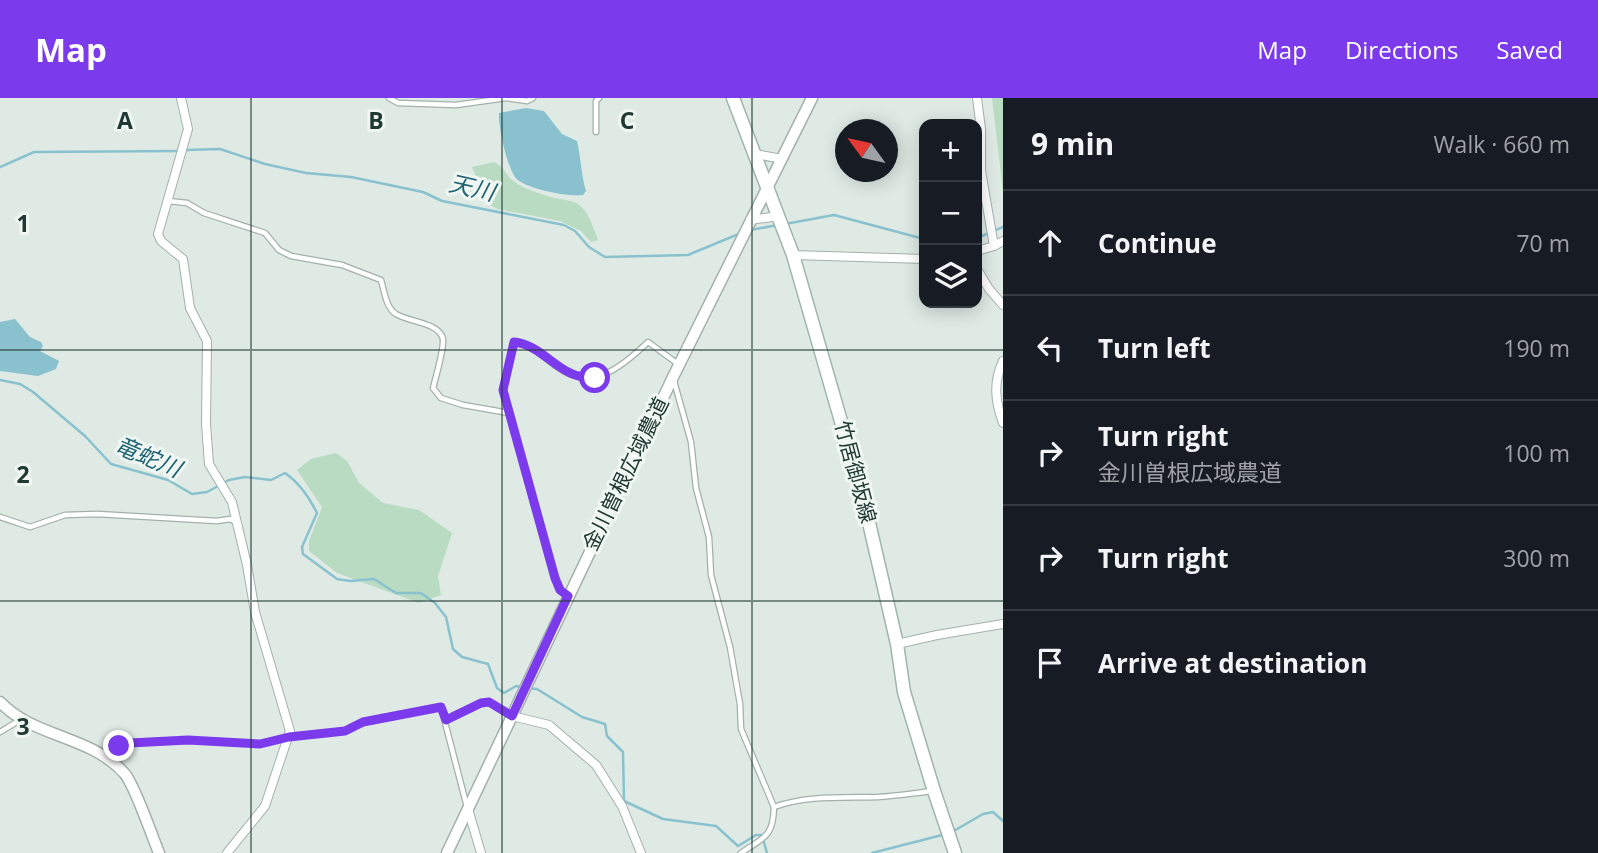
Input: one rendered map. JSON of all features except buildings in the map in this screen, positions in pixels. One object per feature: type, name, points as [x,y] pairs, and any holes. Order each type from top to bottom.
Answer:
[{"type":"main road","name":"竹居御坂線","points":[[733,98],[793,254],[864,501],[897,644],[904,692],[955,853]]},
{"type":"street","points":[[181,98],[188,129],[158,234],[161,241],[183,259],[190,309],[207,341],[206,424],[209,464],[232,502],[255,612],[290,731],[265,806],[227,853]]},
{"type":"street","name":"金川曽根広域農道","points":[[447,853],[673,377],[812,98]]},
{"type":"street","points":[[977,98],[981,129],[981,171],[994,246]]},
{"type":"street","points":[[755,154],[782,159]]},
{"type":"street","points":[[748,223],[782,223]]},
{"type":"street","points":[[982,250],[1003,241]]},
{"type":"street","points":[[793,254],[919,259]]},
{"type":"street","points":[[982,277],[1003,305]]},
{"type":"street","points":[[1003,361],[995,387],[1003,423]]},
{"type":"street","points":[[897,644],[1003,624]]},
{"type":"street","points":[[0,702],[21,719],[104,754],[127,776],[159,853]]},
{"type":"street","points":[[512,716],[549,725],[596,765],[622,806],[641,853]]},
{"type":"street","points":[[468,809],[481,853]]},
{"type":"lane","points":[[389,98],[398,103],[456,105],[506,98],[527,101],[533,98]]},
{"type":"lane","points":[[596,132],[596,101],[599,98]]},
{"type":"lane","points":[[168,201],[187,203],[204,213],[265,233],[279,250],[290,256],[342,265],[381,280],[388,305],[394,314],[439,332],[443,340],[433,387],[441,398],[509,413]]},
{"type":"lane","points":[[568,596],[560,590],[555,578],[503,390],[514,342],[523,343],[544,355],[559,369],[587,379],[624,365],[648,342],[679,365]]},
{"type":"lane","points":[[673,377],[691,442],[696,488],[709,537],[711,575],[730,647],[740,704],[741,729],[774,807],[772,829],[768,835],[741,853]]},
{"type":"lane","points":[[0,517],[30,527],[65,515],[97,514],[238,522]]},
{"type":"lane","points":[[446,720],[481,703],[489,702],[512,716]]},
{"type":"lane","points":[[104,754],[130,743],[188,740],[260,744],[289,737],[345,731],[363,722],[441,707],[468,809]]},
{"type":"lane","points":[[0,732],[21,719]]},
{"type":"lane","points":[[774,807],[806,799],[881,797],[934,791]]},
{"type":"green space","points":[[992,98],[1003,98],[1003,192]]},
{"type":"green space","points":[[494,162],[523,187],[581,206],[598,240],[591,242],[581,231],[560,221],[497,209],[488,204],[472,167]]},
{"type":"green space","points":[[336,453],[347,461],[359,483],[383,503],[419,510],[452,533],[438,576],[441,595],[419,603],[337,573],[309,551],[309,541],[322,507],[297,470],[311,459]]},
{"type":"water","points":[[526,108],[544,111],[562,134],[577,141],[586,191],[583,195],[547,191],[527,185],[515,177],[504,146],[499,113]]},
{"type":"water","points":[[15,319],[30,337],[41,342],[43,346],[40,351],[59,361],[56,369],[38,376],[0,371],[0,322]]},
{"type":"waterway","name":"天川","points":[[186,150],[220,149],[265,164],[306,173],[351,177],[423,192],[442,201],[564,225],[605,257],[688,255],[741,233]]},
{"type":"waterway","name":"天川","points":[[0,167],[34,152],[179,151]]},
{"type":"waterway","name":"天川","points":[[785,224],[834,215],[919,238]]},
{"type":"waterway","name":"天川","points":[[750,230],[778,225]]},
{"type":"waterway","name":"天川","points":[[982,236],[1003,227]]},
{"type":"waterway","name":"竜蛇川","points":[[0,380],[20,384],[33,392],[85,436],[111,464],[168,480],[192,494],[207,492],[229,480],[245,477],[271,480],[285,473],[304,491],[317,513],[302,547],[303,554],[337,579],[374,579],[396,593],[421,593],[435,603],[446,617],[453,649],[462,657],[488,664],[497,688],[504,693],[516,686],[521,687]]},
{"type":"waterway","name":"竜蛇川","points":[[527,688],[537,689],[582,717],[605,724],[607,736],[623,752],[624,801],[663,819],[716,826],[738,846],[756,835],[762,835],[767,853]]},
{"type":"waterway","name":"竜蛇川","points":[[952,832],[983,814],[993,812],[1003,821]]},
{"type":"waterway","name":"竜蛇川","points":[[872,853],[946,834]]},
{"type":"route","points":[[119,746],[188,740],[260,744],[289,737],[345,731],[363,722],[441,707],[446,720],[481,703],[489,702],[512,716],[568,596],[560,590],[555,578],[503,390],[514,342],[523,343],[544,355],[559,369],[587,379],[595,378]]}]
